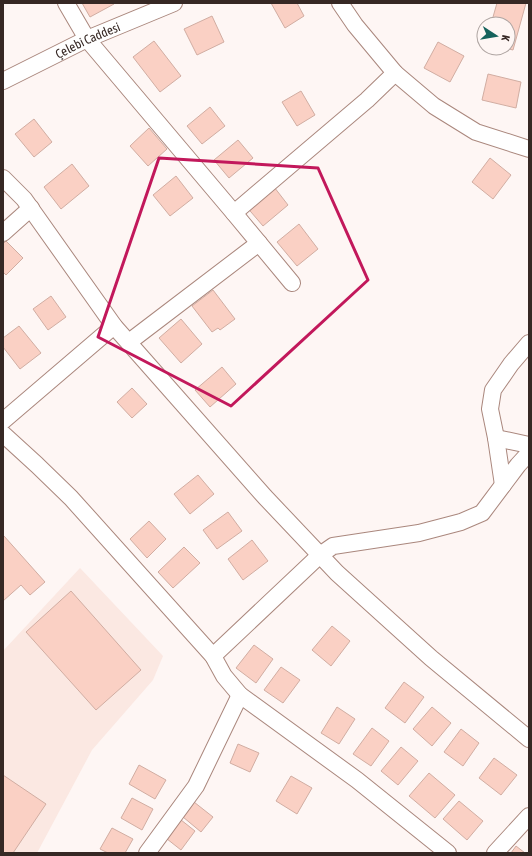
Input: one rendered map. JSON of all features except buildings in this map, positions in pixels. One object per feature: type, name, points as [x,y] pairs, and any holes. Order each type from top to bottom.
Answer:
[{"type":"street","points":[[66,3],[88,39],[292,283]]},
{"type":"street","name":"Çelebi Caddesi","points":[[3,81],[88,39],[174,3]]},
{"type":"street","points":[[340,3],[355,25],[395,73],[434,106],[476,132],[529,149]]},
{"type":"street","points":[[234,213],[367,100],[395,73]]},
{"type":"street","points":[[3,178],[31,208],[114,326],[265,497],[337,573],[431,658],[529,739]]},
{"type":"street","points":[[3,233],[31,208]]},
{"type":"street","points":[[129,342],[259,243]]},
{"type":"street","points":[[3,421],[114,326]]},
{"type":"street","points":[[503,485],[490,410],[493,390],[511,364],[529,343]]},
{"type":"street","points":[[3,434],[70,498],[213,656],[224,676],[240,695],[357,780],[448,853]]},
{"type":"street","points":[[496,438],[529,445]]},
{"type":"street","points":[[213,656],[320,555],[333,546],[419,532],[461,522],[482,513],[518,465],[529,453]]},
{"type":"street","points":[[147,853],[196,786],[240,695]]},
{"type":"street","points":[[495,853],[529,816]]},
{"type":"highlighted area","points":[[159,158],[318,168],[368,280],[231,406],[98,337]]},
{"type":"shaded area","points":[[80,568],[163,656],[153,680],[92,750],[37,853],[3,853],[3,651]]}]
